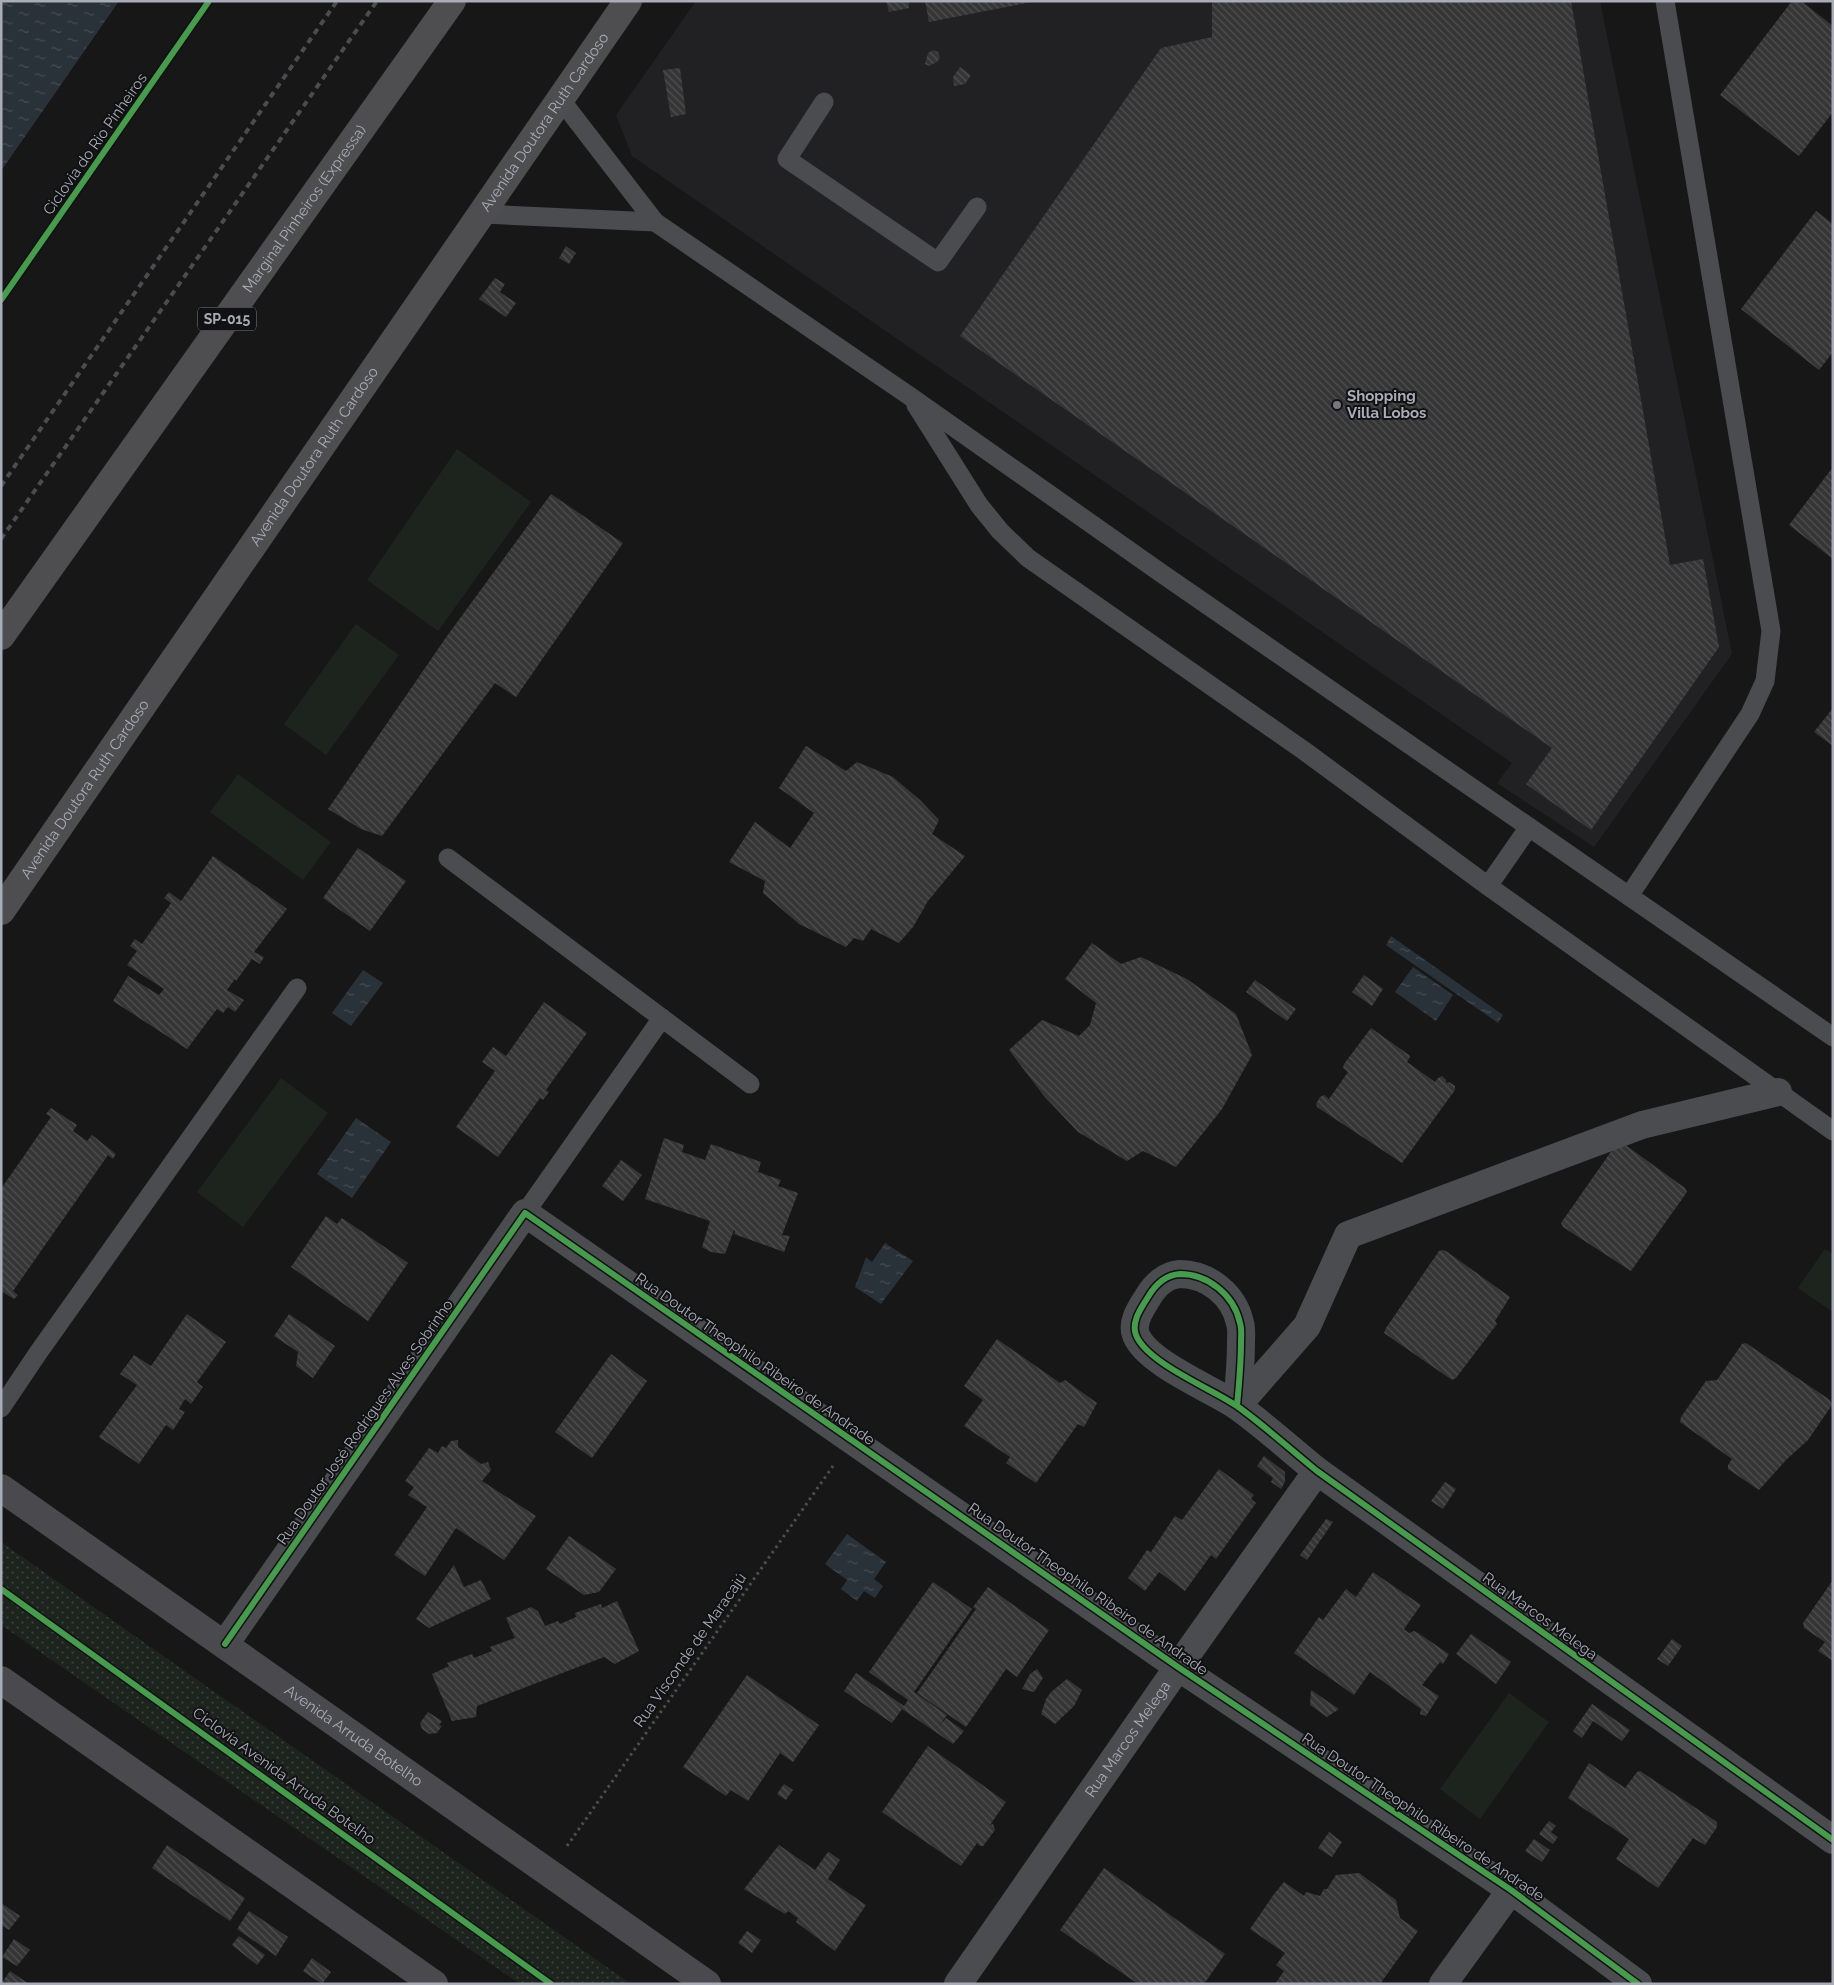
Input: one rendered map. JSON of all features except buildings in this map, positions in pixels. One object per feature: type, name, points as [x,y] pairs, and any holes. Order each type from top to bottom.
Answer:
[{"type":"highway","name":"Marginal Pinheiros (Expressa)","points":[[1,636],[452,1]]},
{"type":"highway","name":"Avenida Doutora Ruth Cardoso","points":[[1,911],[628,1]]},
{"type":"street","points":[[1237,1406],[1307,1326],[1348,1235],[1642,1125],[1778,1092]]},
{"type":"street","name":"Rua Doutor Theophilo Ribeiro de Andrade","points":[[525,1214],[1178,1668],[1511,1890],[1638,1984]]},
{"type":"street","name":"Rua Doutor José Rodrigues Alves Sobrinho","points":[[225,1644],[525,1214]]},
{"type":"street","name":"Rua Marcos Melega","points":[[1237,1406],[1241,1361],[1240,1323],[1232,1305],[1222,1290],[1198,1277],[1190,1274],[1174,1274],[1165,1278],[1152,1289],[1134,1324],[1136,1334],[1144,1348],[1160,1361],[1237,1406],[1317,1471],[1833,1840]]},
{"type":"street","name":"Rua Marcos Melega","points":[[958,1984],[1317,1471]]},
{"type":"street","name":"Avenida Arruda Botelho","points":[[1,1488],[707,1984]]},
{"type":"street","points":[[1,1680],[434,1984]]},
{"type":"street","points":[[1443,1984],[1511,1890]]},
{"type":"lane","points":[[1629,896],[1750,714],[1765,681],[1771,630],[1665,1]]},
{"type":"lane","points":[[561,100],[655,222],[912,397],[1153,568],[1833,1037]]},
{"type":"lane","points":[[824,102],[788,159],[795,165],[938,262],[977,207]]},
{"type":"lane","points":[[483,214],[655,222]]},
{"type":"lane","points":[[912,397],[979,505],[1000,531],[1028,558],[1303,750],[1488,886],[1833,1131]]},
{"type":"lane","points":[[1488,886],[1529,827]]},
{"type":"lane","points":[[448,858],[750,1084]]},
{"type":"lane","points":[[1,1408],[297,988]]},
{"type":"lane","name":"Rua Doutor José Rodrigues Alves Sobrinho","points":[[525,1214],[662,1018]]},
{"type":"shaded area","name":"Shopping Villa Lobos","points":[[696,1],[1600,1],[1732,654],[1594,847],[1497,783],[1512,763],[632,156],[616,115]]},
{"type":"shaded area","points":[[457,449],[531,502],[438,631],[367,580]]},
{"type":"shaded area","points":[[356,624],[399,655],[326,755],[284,724]]},
{"type":"shaded area","points":[[238,774],[331,842],[303,880],[210,812]]},
{"type":"shaded area","points":[[281,1078],[328,1113],[243,1227],[197,1192]]},
{"type":"shaded area","points":[[1825,1249],[1833,1254],[1833,1312],[1798,1288]]},
{"type":"shaded area","points":[[1,1542],[631,1984],[520,1984],[1,1625]]},
{"type":"shaded area","points":[[1509,1693],[1549,1722],[1480,1819],[1440,1789]]},
{"type":"water","points":[[1,1],[119,1],[1,171]]},
{"type":"water","points":[[1391,936],[1503,1015],[1498,1023],[1386,945]]},
{"type":"water","points":[[1413,967],[1453,995],[1436,1021],[1395,992]]},
{"type":"water","points":[[363,970],[383,983],[351,1026],[332,1013]]},
{"type":"water","points":[[356,1118],[391,1142],[352,1198],[317,1174]]},
{"type":"water","points":[[885,1243],[913,1261],[881,1304],[855,1287],[866,1257],[872,1262]]},
{"type":"water","points":[[847,1534],[886,1562],[874,1579],[883,1586],[875,1598],[864,1591],[857,1601],[841,1589],[847,1580],[825,1564]]},
{"type":"railway","points":[[1,486],[337,1]]},
{"type":"railway","points":[[1,539],[377,1]]},
{"type":"cycle path","name":"Ciclovia do Rio Pinheiros","points":[[1,300],[209,1]]},
{"type":"cycle path","points":[[225,1644],[525,1213],[1178,1667],[1511,1890],[1638,1984]]},
{"type":"cycle path","points":[[1237,1406],[1241,1325],[1232,1304],[1218,1288],[1200,1278],[1180,1274],[1166,1279],[1151,1293],[1140,1310],[1135,1325],[1136,1335],[1142,1345],[1153,1356],[1181,1375],[1237,1406],[1317,1471],[1833,1840]]},
{"type":"cycle path","name":"Ciclovia Avenida Arruda Botelho","points":[[1,1589],[551,1984]]},
{"type":"place","name":"Shopping Villa Lobos","points":[[1337,405]]}]
